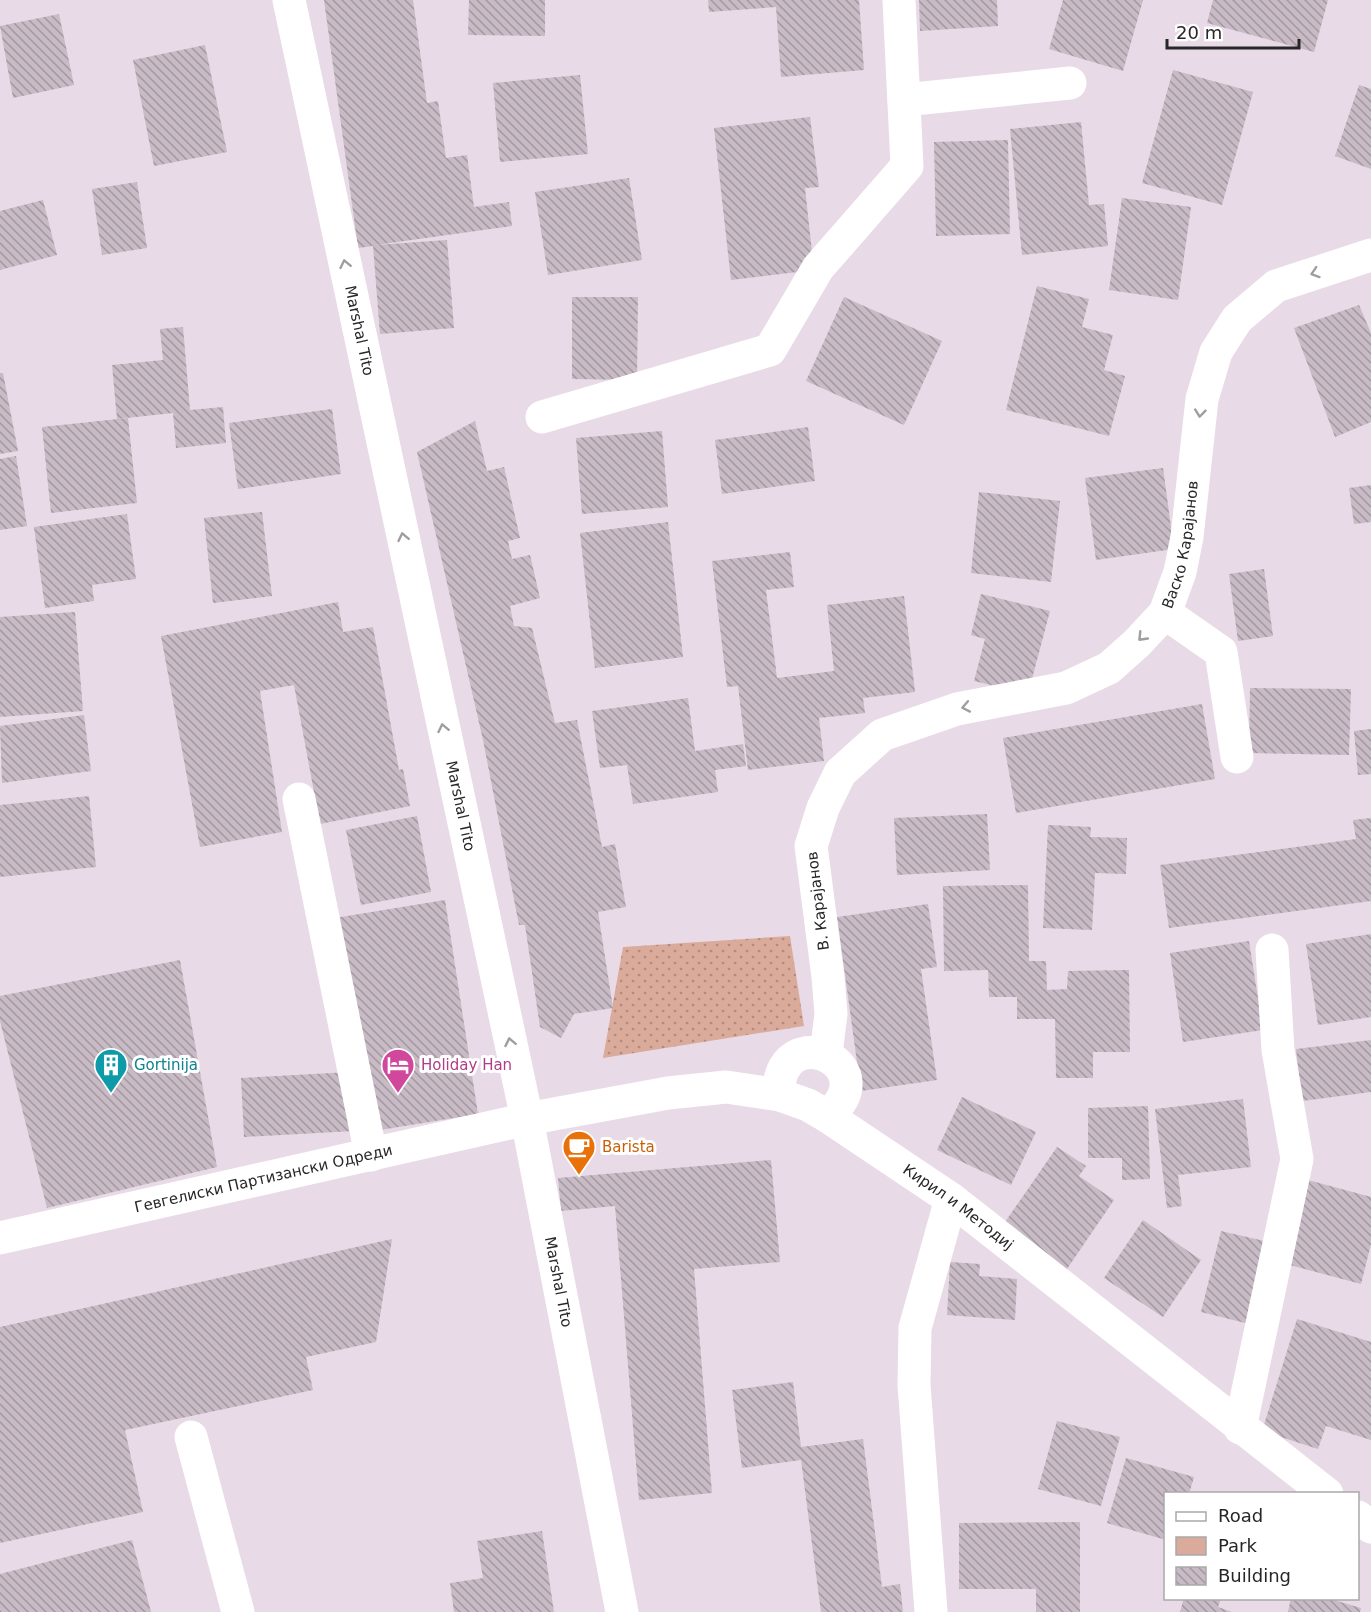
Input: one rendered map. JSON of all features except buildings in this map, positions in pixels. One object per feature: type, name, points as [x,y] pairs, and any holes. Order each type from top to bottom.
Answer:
[{"type":"street","name":"Marshal Tito","points":[[289,0],[527,1119],[622,1612]]},
{"type":"street","points":[[542,417],[770,350],[818,267],[907,166],[899,0]]},
{"type":"street","points":[[904,100],[1070,83]]},
{"type":"street","name":"Вaско Карајанов","points":[[882,735],[957,709],[1066,688],[1109,668],[1165,613],[1183,554],[1202,399],[1216,352],[1237,319],[1276,286],[1371,255]]},
{"type":"street","points":[[1165,613],[1221,652],[1237,757]]},
{"type":"street","name":"В. Карајанов","points":[[826,1054],[831,1014],[811,846],[823,807],[840,773],[882,735]]},
{"type":"street","points":[[299,798],[371,1155]]},
{"type":"street","points":[[1240,1428],[1297,1159],[1278,1050],[1272,950]]},
{"type":"street","points":[[780,1095],[780,1076],[791,1060],[808,1052],[826,1054],[838,1063],[846,1077],[846,1093],[839,1106],[827,1116]]},
{"type":"street","name":"Кирил и Методиј","points":[[527,1119],[668,1093],[726,1087],[780,1095],[807,1105],[951,1199],[1324,1492]]},
{"type":"street","name":"Гевгелиски Партизански Одреди","points":[[0,1238],[527,1119]]},
{"type":"street","points":[[931,1612],[914,1385],[915,1328],[951,1199]]},
{"type":"street","points":[[191,1437],[238,1612]]},
{"type":"street","points":[[1359,1518],[1371,1527]]},
{"type":"green space","points":[[790,936],[804,1026],[603,1058],[623,947]]},
{"type":"place","name":"Gortinija","points":[[111,1094]]},
{"type":"place","name":"Holiday Han","points":[[398,1094]]},
{"type":"place","name":"Barista","points":[[579,1176]]}]
